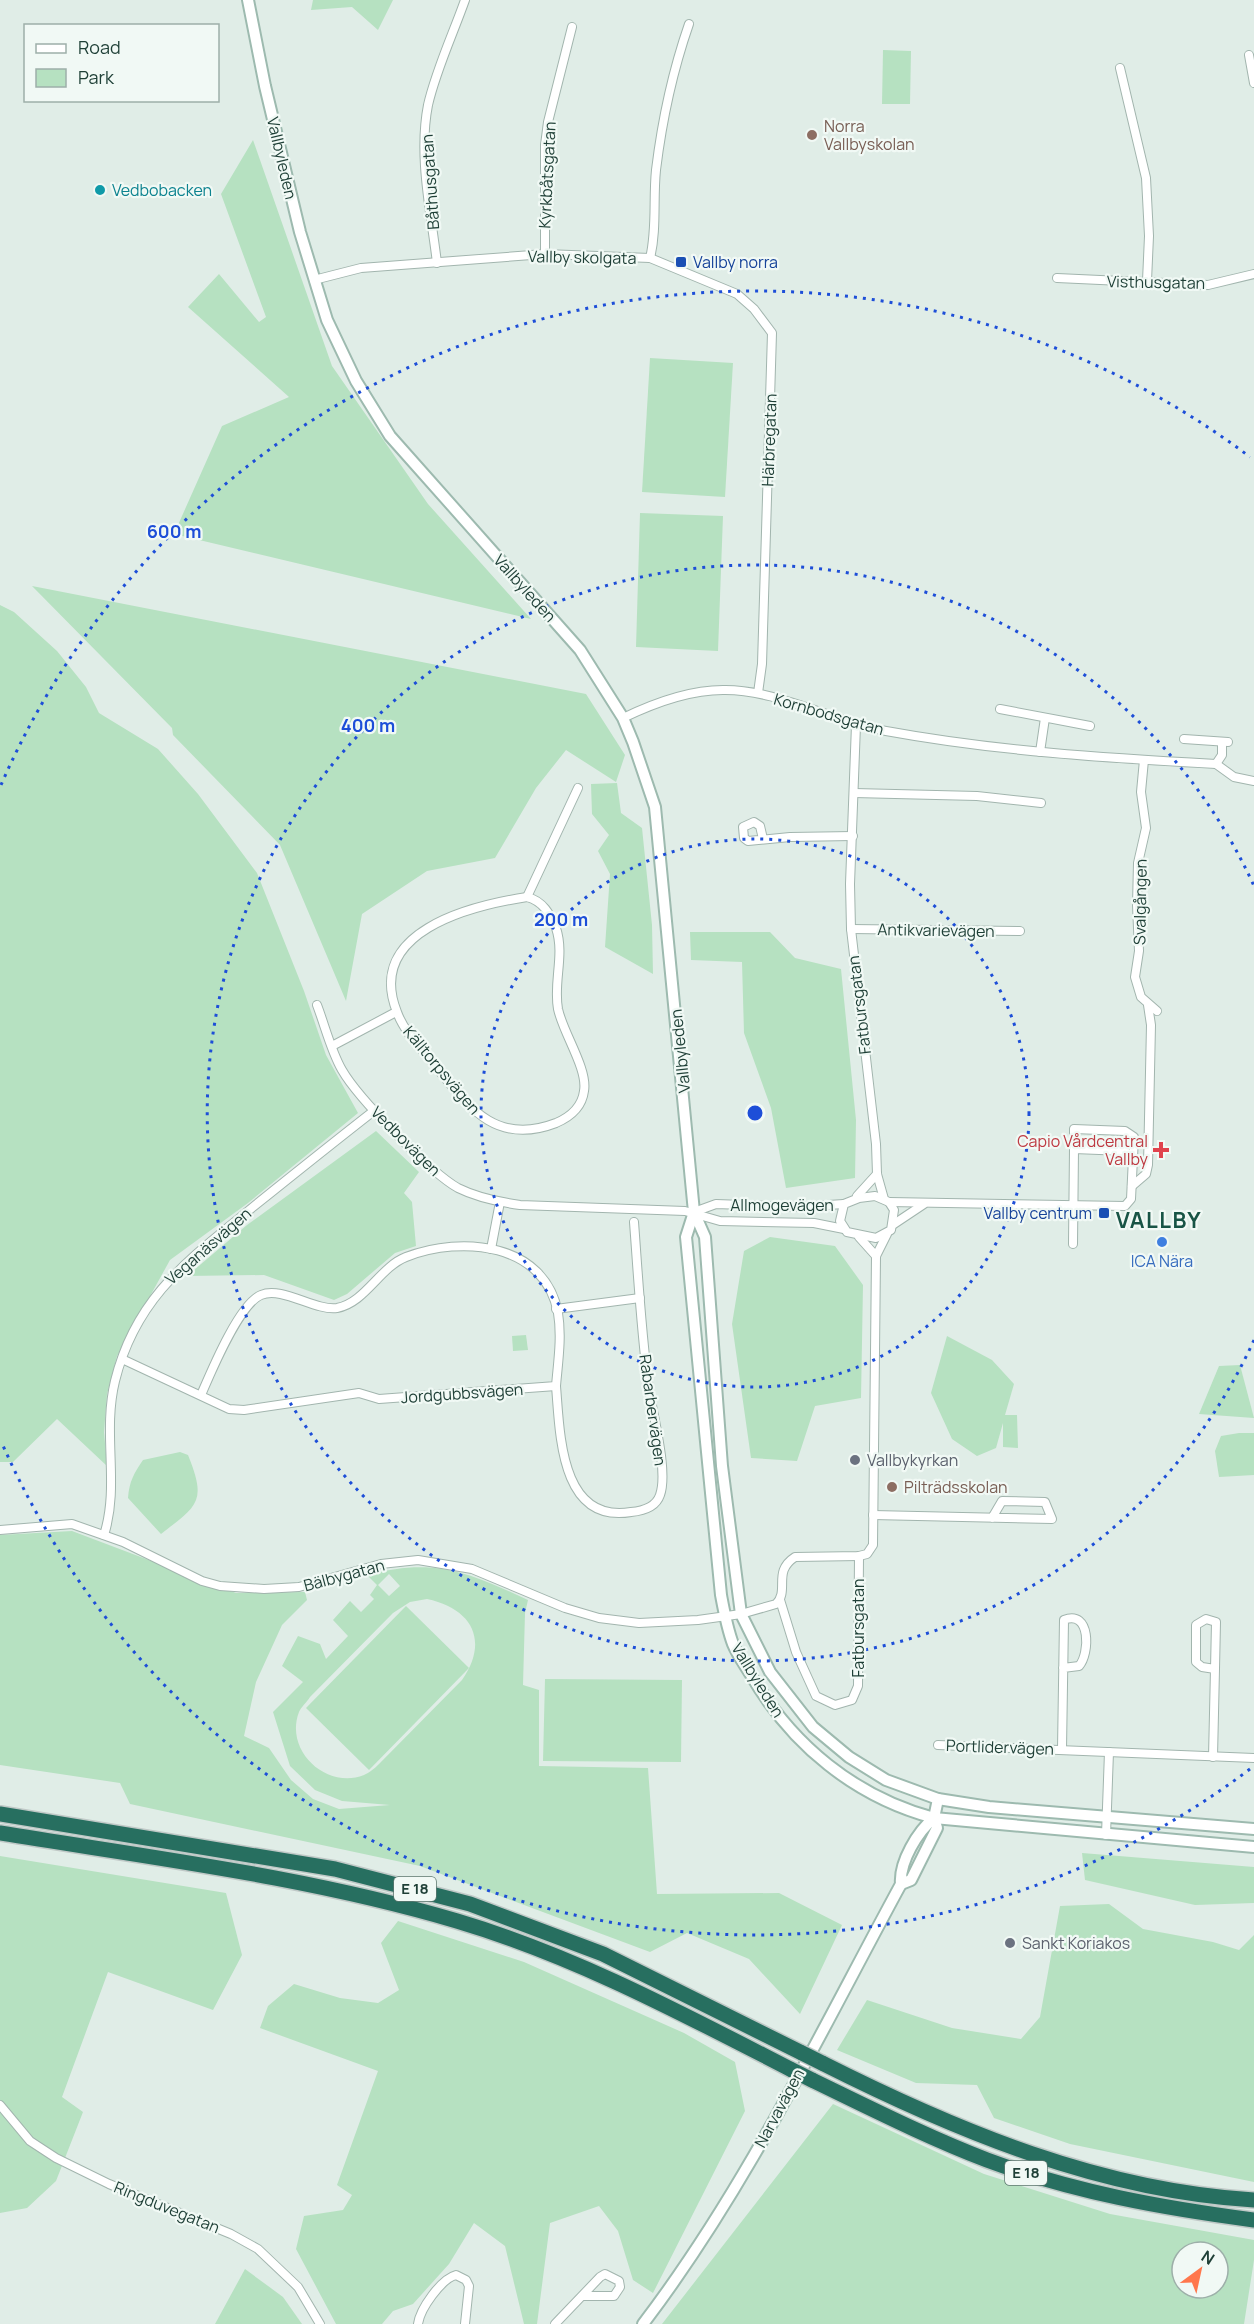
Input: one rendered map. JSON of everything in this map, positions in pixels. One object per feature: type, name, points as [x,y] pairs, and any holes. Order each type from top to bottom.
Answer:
[{"type":"highway","name":"E 18","points":[[0,1814],[335,1869],[470,1904],[603,1954],[901,2103],[976,2134],[1031,2154],[1155,2187],[1254,2200]]},
{"type":"highway","name":"E 18","points":[[0,1833],[363,1895],[458,1921],[589,1969],[648,1996],[909,2128],[1026,2173],[1124,2199],[1254,2220]]},
{"type":"main road","name":"Vallbyleden","points":[[248,0],[285,174],[314,279],[340,350],[390,436],[580,650],[623,718],[655,807],[694,1212],[705,1237],[722,1466],[741,1614],[770,1672],[813,1728],[831,1744],[876,1774],[913,1792],[989,1808],[1254,1829]]},
{"type":"main road","name":"Vallbyleden","points":[[694,1212],[686,1238],[716,1557],[725,1615],[733,1644],[775,1712],[811,1752],[861,1787],[906,1809],[934,1818],[1254,1847]]},
{"type":"main road","name":"Narvavägen","points":[[901,1884],[911,1880],[938,1828],[934,1818],[938,1799]]},
{"type":"main road","points":[[906,1809],[914,1819],[917,1838]]},
{"type":"main road","name":"Narvavägen","points":[[643,2324],[695,2252],[729,2198],[901,1884],[900,1875],[917,1838],[925,1825],[934,1818]]},
{"type":"street","name":"Båthusgatan","points":[[437,263],[424,141],[426,118],[431,93],[465,0]]},
{"type":"street","name":"Vallby skolgata","points":[[314,279],[361,268],[545,254],[650,258],[653,245],[656,171],[662,132],[689,24]]},
{"type":"street","name":"Kyrkbåtsgatan","points":[[545,254],[545,145],[548,122],[572,27]]},
{"type":"street","points":[[1249,55],[1254,83]]},
{"type":"street","points":[[1120,68],[1146,178],[1149,236],[1147,281]]},
{"type":"street","name":"Härbregatan","points":[[650,258],[737,294],[754,309],[772,333],[762,664],[758,693]]},
{"type":"street","name":"Visthusgatan","points":[[1057,278],[1208,285],[1254,274]]},
{"type":"street","name":"Kornbodsgatan","points":[[623,718],[665,700],[694,692],[723,690],[758,693],[855,725],[1040,752],[1216,764],[1234,777],[1254,781]]},
{"type":"street","points":[[1000,709],[1090,726]]},
{"type":"street","points":[[1040,752],[1045,718]]},
{"type":"street","name":"Fatbursgatan","points":[[855,725],[851,929],[877,1174],[886,1200]]},
{"type":"street","points":[[1184,740],[1225,742],[1216,764]]},
{"type":"street","name":"Svalgången","points":[[1073,1206],[1125,1206],[1131,1199],[1132,1186],[1142,1179],[1148,1165],[1151,1025],[1148,1005],[1141,997],[1135,977],[1139,951],[1138,863],[1146,828],[1141,792],[1144,760]]},
{"type":"street","points":[[527,897],[578,788]]},
{"type":"street","points":[[854,793],[976,796],[1041,803]]},
{"type":"street","points":[[763,839],[853,836]]},
{"type":"street","name":"Källtorpsvägen","points":[[527,897],[534,898],[549,912],[559,940],[558,1011],[584,1080],[584,1091],[574,1112],[552,1124],[523,1130],[505,1129],[491,1124],[467,1104],[406,1030],[396,1012],[391,984],[392,973],[400,951],[411,939],[454,916],[494,902],[527,897]]},
{"type":"street","name":"Antikvarievägen","points":[[851,929],[1020,931]]},
{"type":"street","name":"Vedbovägen","points":[[317,1005],[341,1070],[375,1110],[441,1176],[466,1192],[500,1202],[694,1212]]},
{"type":"street","points":[[1148,1005],[1157,1011]]},
{"type":"street","name":"Källtorpsvägen","points":[[332,1046],[396,1012]]},
{"type":"street","name":"Veganäsvägen","points":[[104,1535],[110,1515],[108,1426],[111,1400],[122,1359],[146,1309],[179,1268],[375,1110]]},
{"type":"street","points":[[1073,1244],[1074,1129],[1125,1131],[1134,1137],[1132,1186]]},
{"type":"street","points":[[1074,1149],[1125,1151],[1134,1160]]},
{"type":"street","points":[[876,1256],[857,1236],[844,1229],[840,1214],[847,1202],[863,1192],[877,1174]]},
{"type":"street","points":[[847,1202],[867,1196],[925,1204],[1073,1206]]},
{"type":"street","points":[[886,1200],[894,1210],[894,1225]]},
{"type":"street","points":[[491,1249],[500,1202]]},
{"type":"street","name":"Allmogevägen","points":[[694,1212],[716,1204],[796,1207],[847,1202]]},
{"type":"street","points":[[857,1236],[876,1238],[887,1234],[894,1225],[925,1204]]},
{"type":"street","name":"Allmogevägen","points":[[694,1212],[720,1221],[814,1222],[844,1229]]},
{"type":"street","name":"Rabarbervägen","points":[[556,1386],[562,1452],[567,1474],[579,1494],[602,1510],[622,1514],[647,1510],[660,1496],[663,1475],[647,1381],[634,1222]]},
{"type":"street","name":"Fatbursgatan","points":[[859,1556],[858,1686],[852,1700],[835,1705],[816,1696],[796,1652],[780,1600],[783,1570],[795,1557],[859,1556],[867,1554],[873,1545],[876,1256],[887,1234]]},
{"type":"street","points":[[201,1395],[223,1347],[240,1318],[261,1294],[277,1293],[335,1308],[349,1304],[404,1258],[461,1246],[510,1253],[527,1262],[546,1280],[556,1309],[559,1345],[556,1386]]},
{"type":"street","points":[[556,1309],[640,1298]]},
{"type":"street","name":"Jordgubbsvägen","points":[[122,1359],[229,1409],[244,1410],[359,1393],[379,1399],[556,1386]]},
{"type":"street","points":[[873,1515],[1040,1520],[1052,1519],[1045,1502],[1032,1500],[1002,1501],[992,1518]]},
{"type":"street","name":"Bälbygatan","points":[[0,1530],[72,1524],[148,1553],[201,1581],[220,1586],[264,1589],[299,1587],[381,1564],[418,1560],[472,1569],[565,1608],[599,1618],[657,1623],[725,1615]]},
{"type":"street","points":[[725,1615],[741,1614],[776,1604],[780,1600]]},
{"type":"street","name":"Portlidervägen","points":[[1062,1749],[1064,1620],[1073,1617],[1080,1619],[1084,1624],[1085,1656],[1079,1666],[1064,1668]]},
{"type":"street","points":[[1212,1757],[1215,1669],[1216,1622],[1206,1619],[1196,1625],[1196,1662],[1202,1667],[1215,1669]]},
{"type":"street","name":"Portlidervägen","points":[[938,1745],[1254,1758]]},
{"type":"street","points":[[1106,1835],[1110,1752]]},
{"type":"street","name":"Ringduvegatan","points":[[0,2105],[30,2141],[56,2158],[118,2188],[231,2234],[258,2249],[298,2287],[320,2324]]},
{"type":"street","points":[[555,2324],[583,2296],[605,2274],[619,2282],[620,2287],[614,2296],[583,2296]]},
{"type":"street","points":[[418,2324],[421,2311],[448,2279],[456,2275],[466,2280],[469,2286],[465,2324]]},
{"type":"green space","points":[[313,0],[393,0],[378,30],[352,7],[311,10]]},
{"type":"green space","points":[[883,50],[911,51],[910,104],[882,104]]},
{"type":"green space","points":[[253,140],[332,366],[428,504],[531,619],[174,534],[222,426],[289,397],[188,307],[219,274],[259,322],[266,317],[221,194]]},
{"type":"green space","points":[[650,358],[733,363],[725,497],[642,492]]},
{"type":"green space","points":[[640,513],[723,516],[718,651],[636,647]]},
{"type":"green space","points":[[32,586],[586,694],[625,755],[616,782],[566,750],[536,788],[495,858],[427,871],[362,914],[346,1001],[280,845],[173,735],[172,728]]},
{"type":"green space","points":[[0,605],[14,612],[57,651],[86,687],[99,713],[158,749],[198,794],[257,873],[304,991],[326,1055],[358,1113],[248,1203],[170,1260],[117,1356],[107,1394],[104,1432],[107,1466],[57,1419],[13,1462],[0,1462]]},
{"type":"green space","points":[[617,783],[621,813],[642,828],[652,925],[653,974],[605,947],[610,874],[598,851],[609,835],[592,814],[591,784]]},
{"type":"green space","points":[[690,932],[770,932],[795,958],[841,969],[856,1120],[855,1178],[786,1188],[771,1108],[744,1033],[742,962],[691,960]]},
{"type":"green space","points":[[376,1131],[419,1172],[404,1193],[412,1202],[416,1246],[395,1253],[347,1294],[334,1300],[264,1275],[187,1276],[247,1225]]},
{"type":"green space","points":[[770,1237],[835,1246],[863,1285],[861,1398],[815,1406],[797,1461],[751,1458],[732,1324],[744,1251]]},
{"type":"green space","points":[[526,1335],[528,1350],[513,1351],[512,1336]]},
{"type":"green space","points":[[947,1336],[992,1360],[1014,1384],[1005,1415],[1017,1415],[1018,1448],[1003,1447],[1003,1423],[996,1448],[977,1456],[952,1439],[931,1393]]},
{"type":"green space","points":[[1240,1365],[1254,1418],[1199,1414],[1219,1366]]},
{"type":"green space","points":[[1254,1433],[1254,1475],[1219,1477],[1215,1451],[1221,1436]]},
{"type":"green space","points":[[180,1452],[188,1455],[198,1493],[191,1509],[161,1534],[128,1498],[130,1487],[143,1460]]},
{"type":"green space","points":[[72,1531],[236,1593],[305,1592],[307,1600],[282,1625],[256,1682],[244,1736],[269,1748],[291,1780],[313,1799],[339,1809],[390,1805],[342,1801],[315,1790],[290,1766],[273,1712],[303,1682],[282,1666],[298,1636],[320,1644],[326,1659],[348,1636],[333,1620],[350,1601],[361,1612],[374,1599],[370,1595],[377,1585],[367,1575],[391,1570],[412,1567],[450,1570],[487,1582],[528,1600],[525,1613],[523,1685],[539,1690],[539,1766],[648,1768],[657,1894],[779,1893],[842,1925],[800,2014],[749,1959],[687,1933],[650,1952],[420,1866],[130,1804],[120,1783],[0,1765],[0,1535]],"holes":[[[389,1574],[400,1586],[389,1596],[378,1585]],[[427,1599],[456,1610],[472,1629],[475,1640],[474,1652],[470,1666],[462,1680],[370,1772],[350,1778],[336,1777],[323,1772],[303,1753],[298,1740],[296,1727],[300,1710],[393,1613],[410,1602]]]},
{"type":"green space","points":[[406,1606],[469,1668],[369,1770],[306,1708]]},
{"type":"green space","points":[[545,1679],[682,1680],[681,1762],[543,1761]]},
{"type":"green space","points":[[1082,1853],[1254,1867],[1254,1903],[1195,1905],[1085,1880]]},
{"type":"green space","points":[[0,1856],[226,1893],[242,1955],[213,2010],[108,1972],[62,2097],[83,2112],[56,2181],[27,2208],[0,2213]]},
{"type":"green space","points":[[1109,1904],[1143,1929],[1213,1942],[1239,1950],[1254,1935],[1254,2182],[1070,2144],[994,2118],[977,2085],[916,2083],[837,2050],[867,2000],[952,2028],[1021,2039],[1040,2017],[1060,1906]]},
{"type":"green space","points":[[398,1921],[524,1962],[684,2033],[735,2062],[745,2111],[653,2293],[633,2280],[618,2231],[599,2206],[550,2223],[537,2324],[524,2324],[505,2246],[474,2223],[449,2264],[413,2304],[393,2311],[382,2324],[336,2324],[296,2249],[304,2216],[343,2210],[352,2195],[337,2185],[378,2071],[260,2028],[268,2006],[294,1984],[340,1998],[378,2003],[399,1990],[381,1943]]},
{"type":"green space","points":[[833,2104],[984,2174],[1110,2214],[1254,2240],[1254,2260],[1244,2324],[662,2324]]},
{"type":"green space","points":[[245,2269],[283,2297],[302,2324],[215,2324]]},
{"type":"place","name":"Norra Vallbyskolan","points":[[812,135]]},
{"type":"place","name":"Vedbobacken","points":[[100,190]]},
{"type":"place","name":"Vallby norra","points":[[681,262]]},
{"type":"place","name":"Capio Vårdcentral Vallby","points":[[1161,1150]]},
{"type":"place","name":"Vallby centrum","points":[[1104,1213]]},
{"type":"place","name":"ICA Nära","points":[[1162,1242]]},
{"type":"place","name":"Vallbykyrkan","points":[[855,1460]]},
{"type":"place","name":"Pilträdsskolan","points":[[892,1487]]},
{"type":"place","name":"Sankt Koriakos","points":[[1010,1943]]},
{"type":"district","name":"VALLBY","points":[[1159,1220]]}]
